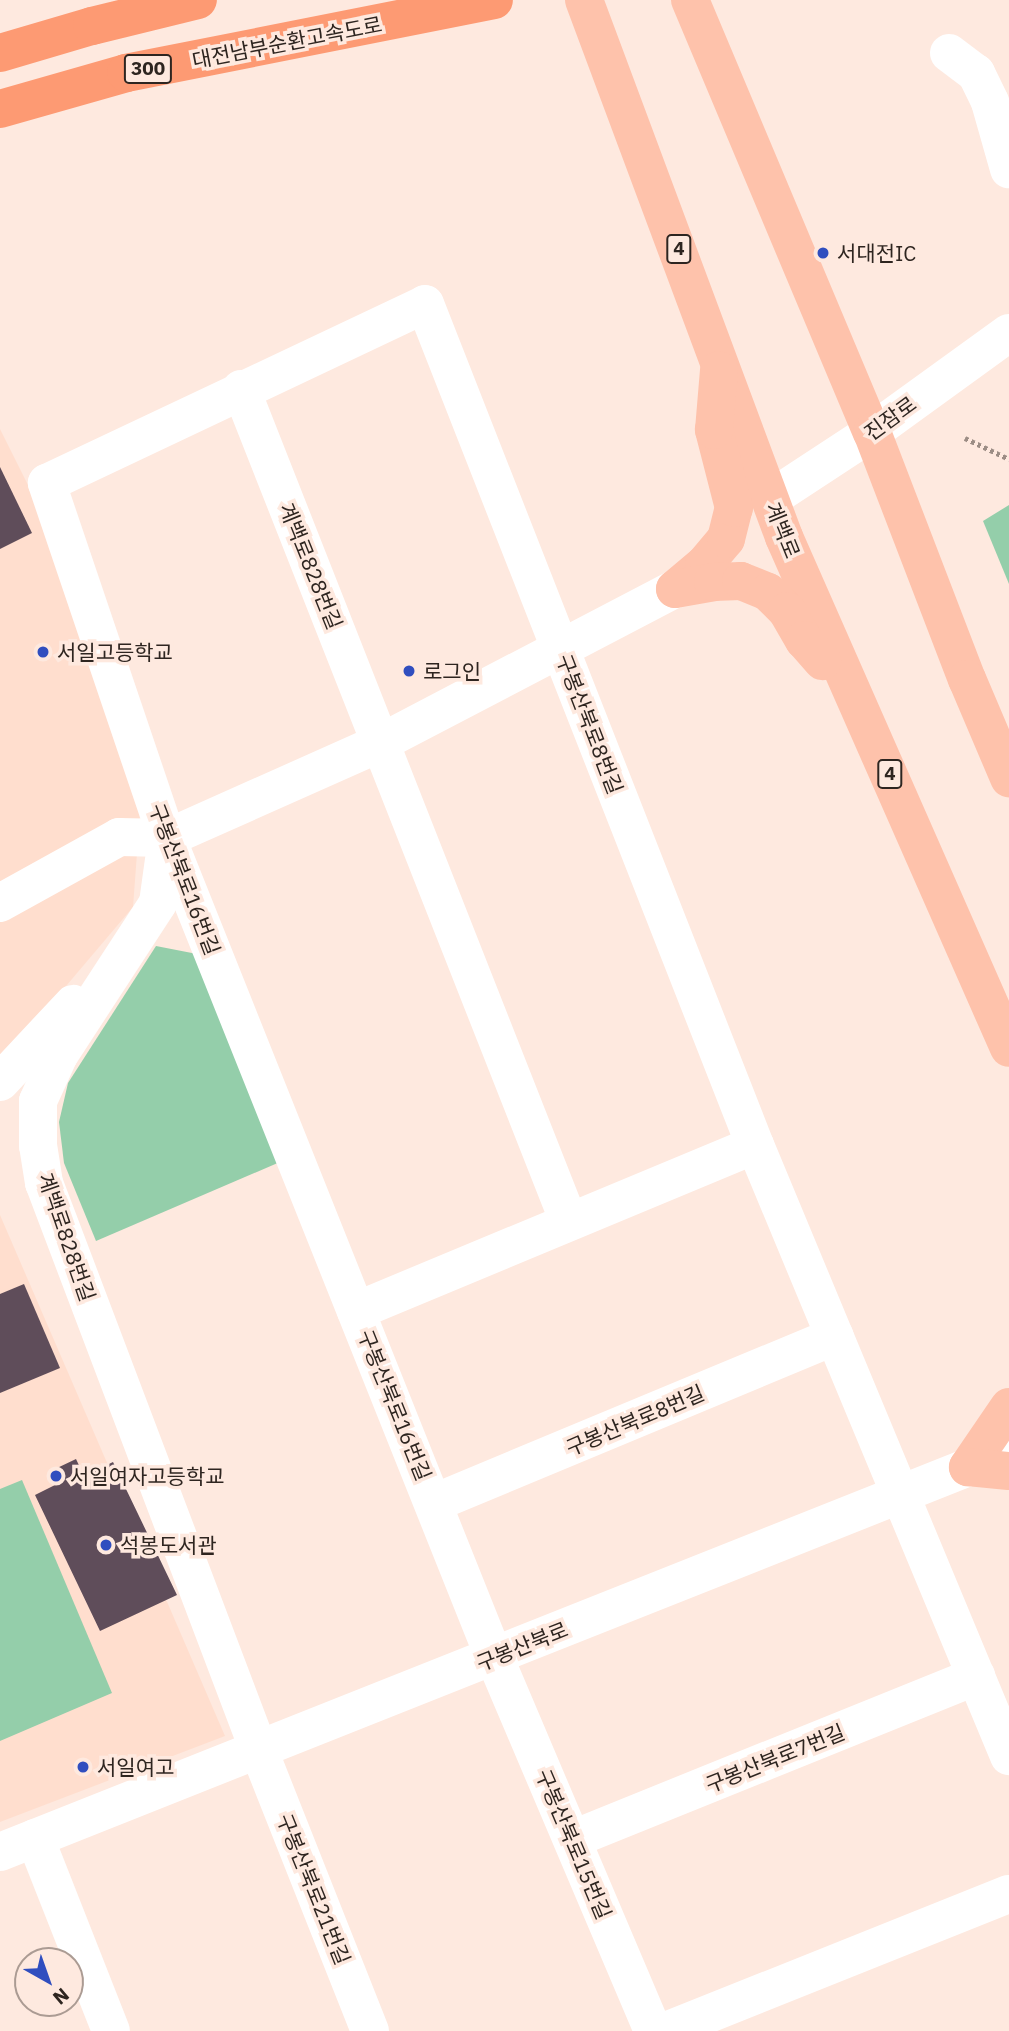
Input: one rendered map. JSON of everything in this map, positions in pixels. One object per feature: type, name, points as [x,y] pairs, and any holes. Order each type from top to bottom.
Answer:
[{"type":"highway","points":[[0,53],[92,26],[198,0]]},
{"type":"highway","name":"대전남부순환고속도로","points":[[0,110],[126,73],[494,0]]},
{"type":"main road","name":"계백로","points":[[584,0],[720,357],[770,499],[1009,1048]]},
{"type":"main road","points":[[690,0],[872,432],[967,679],[1009,778]]},
{"type":"main road","points":[[675,589],[704,565],[726,539],[734,508],[714,430],[720,357]]},
{"type":"main road","points":[[675,589],[713,582],[741,581],[768,592],[787,611],[804,640],[858,702]]},
{"type":"main road","points":[[1009,1407],[968,1467],[1009,1471]]},
{"type":"street","points":[[949,53],[976,73],[990,102],[1009,169]]},
{"type":"street","name":"구봉산북로16번길","points":[[425,304],[47,483],[167,838],[494,1657]]},
{"type":"street","name":"구봉산북로8번길","points":[[425,304],[755,1145],[900,1494]]},
{"type":"street","name":"진잠로","points":[[770,499],[872,432],[1009,333]]},
{"type":"street","name":"계백로828번길","points":[[241,389],[569,1222]]},
{"type":"street","points":[[0,903],[119,837],[167,838],[380,743],[675,589]]},
{"type":"street","name":"계백로828번길","points":[[167,838],[158,903],[58,1055],[38,1101],[38,1146],[44,1183],[258,1748]]},
{"type":"street","points":[[0,1082],[24,1053],[128,947]]},
{"type":"street","points":[[356,1311],[755,1145]]},
{"type":"street","name":"구봉산북로8번길","points":[[434,1503],[835,1336]]},
{"type":"street","name":"구봉산북로","points":[[0,1852],[1009,1451]]},
{"type":"street","points":[[900,1494],[1009,1756]]},
{"type":"street","name":"구봉산북로15번길","points":[[494,1657],[653,2031]]},
{"type":"street","name":"구봉산북로7번길","points":[[573,1839],[976,1676]]},
{"type":"street","name":"구봉산북로21번길","points":[[258,1748],[370,2031]]},
{"type":"street","points":[[35,1838],[100,2028]]},
{"type":"street","points":[[666,2031],[1009,1894]]},
{"type":"path","points":[[965,438],[1009,458]]},
{"type":"shaded area","name":"서일고등학교","points":[[0,429],[31,491],[140,813],[133,907],[0,1064]]},
{"type":"shaded area","name":"서일여자고등학교","points":[[0,1215],[225,1736],[0,1822]]},
{"type":"green space","points":[[1009,505],[1009,584],[983,521]]},
{"type":"green space","points":[[156,946],[197,954],[280,1162],[96,1241],[64,1163],[59,1122],[68,1083]]},
{"type":"green space","points":[[22,1480],[112,1693],[0,1741],[0,1489]]},
{"type":"building","points":[[0,467],[32,533],[0,549]]},
{"type":"building","points":[[24,1284],[60,1368],[0,1393],[0,1294]]},
{"type":"building","name":"석봉도서관","points":[[76,1459],[84,1476],[113,1462],[177,1595],[100,1631],[35,1495],[61,1482],[55,1469]]},
{"type":"place","name":"서대전IC","points":[[823,253]]},
{"type":"place","name":"서일고등학교","points":[[43,652]]},
{"type":"place","name":"로그인","points":[[409,671]]},
{"type":"place","name":"서일여자고등학교","points":[[56,1476]]},
{"type":"place","name":"석봉도서관","points":[[106,1545]]},
{"type":"place","name":"서일여고","points":[[83,1767]]}]
